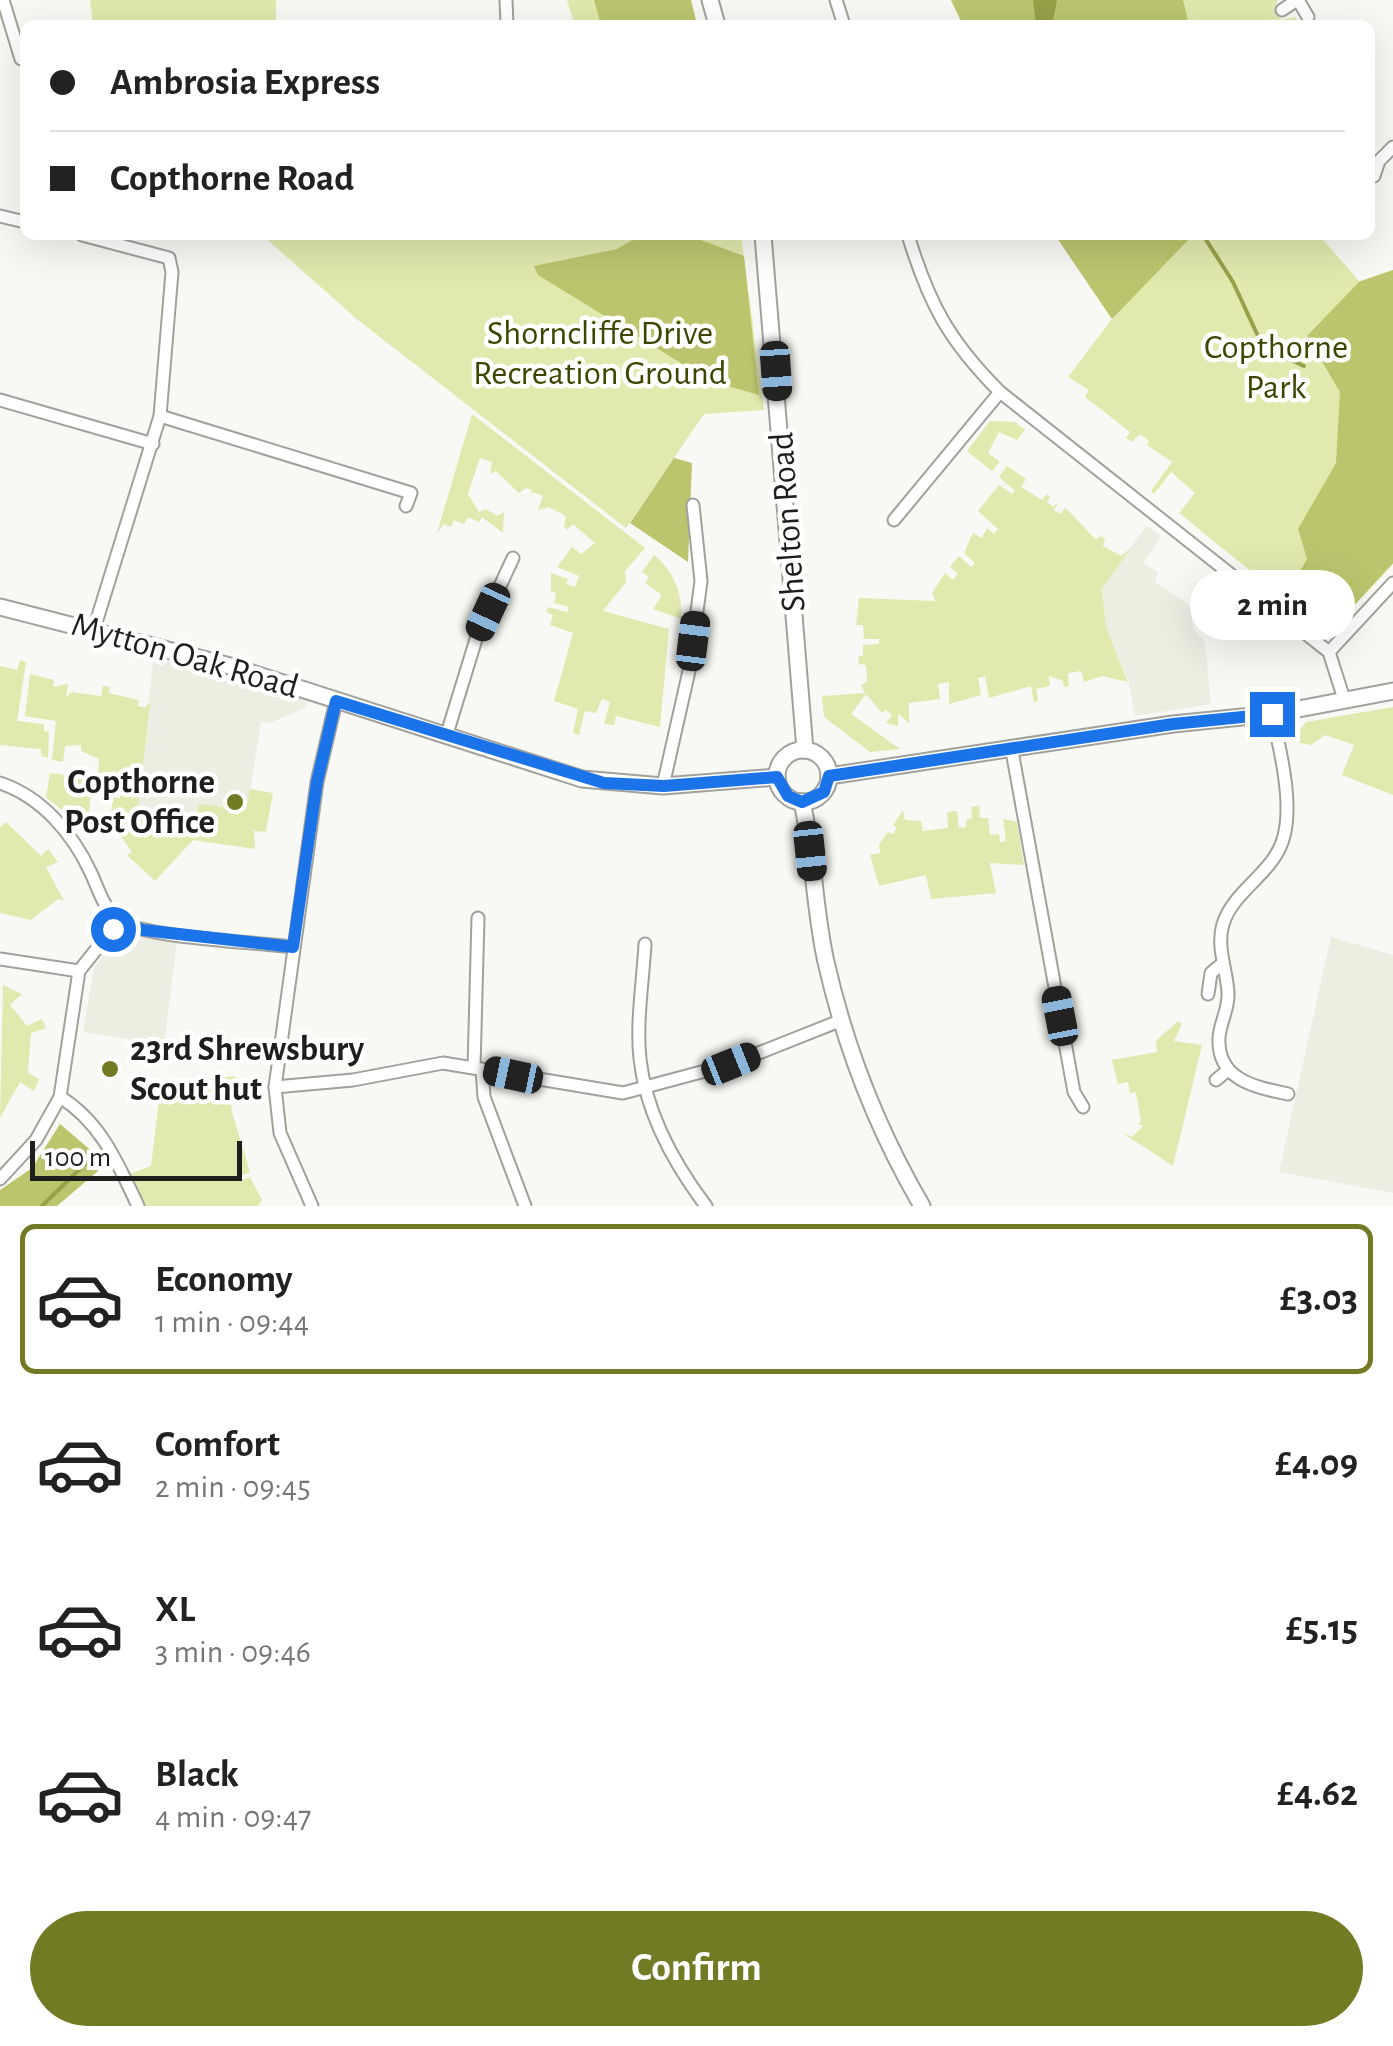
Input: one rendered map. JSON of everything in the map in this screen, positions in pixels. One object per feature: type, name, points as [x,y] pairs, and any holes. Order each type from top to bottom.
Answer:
[{"type":"main road","name":"Shelton Road","points":[[763,240],[805,750]]},
{"type":"main road","name":"Mytton Oak Road","points":[[0,607],[94,629],[582,779],[664,786],[777,777]]},
{"type":"main road","points":[[829,776],[1173,724],[1272,714],[1393,691]]},
{"type":"main road","points":[[805,750],[822,758],[829,776],[824,792],[802,802],[788,796],[777,777],[788,754],[805,750]]},
{"type":"main road","points":[[802,802],[826,961],[842,1020],[878,1127],[922,1206]]},
{"type":"street","points":[[3,0],[20,56]]},
{"type":"street","points":[[1282,10],[1298,0],[1308,18]]},
{"type":"street","points":[[1375,173],[1379,160],[1393,147]]},
{"type":"street","points":[[94,629],[160,416],[169,258],[101,240]]},
{"type":"street","points":[[910,240],[942,326],[1000,392],[1329,652],[1344,699]]},
{"type":"street","points":[[894,520],[1000,392]]},
{"type":"street","points":[[0,400],[153,444]]},
{"type":"street","points":[[160,416],[410,494]]},
{"type":"street","points":[[664,786],[690,671],[700,581],[693,505]]},
{"type":"street","points":[[446,737],[477,636],[513,558]]},
{"type":"street","points":[[1329,652],[1393,583]]},
{"type":"street","points":[[312,1206],[280,1133],[276,1087],[317,782],[336,701]]},
{"type":"street","points":[[1272,714],[1279,746],[1285,834],[1274,858],[1234,904],[1223,924],[1229,1005],[1219,1036],[1221,1056],[1228,1070],[1252,1086],[1288,1094]]},
{"type":"street","points":[[1012,751],[1074,1092],[1083,1107]]},
{"type":"street","points":[[0,784],[33,800],[66,830],[108,910],[119,921],[143,930],[293,947]]},
{"type":"street","points":[[478,918],[478,1068],[484,1097],[525,1206]]},
{"type":"street","points":[[0,1179],[36,1140],[60,1098],[79,972],[119,921]]},
{"type":"street","points":[[645,944],[640,1058],[678,1170],[706,1206]]},
{"type":"street","points":[[0,959],[79,972]]},
{"type":"street","points":[[1208,994],[1211,973],[1223,963]]},
{"type":"street","points":[[276,1087],[353,1080],[442,1063],[594,1092],[648,1089],[731,1064],[842,1020]]},
{"type":"street","points":[[1216,1080],[1228,1070]]},
{"type":"street","points":[[60,1098],[84,1114],[111,1150],[138,1206]]},
{"type":"shaded area","points":[[594,0],[691,0],[696,20],[600,20]]},
{"type":"shaded area","points":[[951,0],[1183,0],[1188,20],[961,20]]},
{"type":"shaded area","points":[[1033,0],[1057,0],[1053,20],[1035,20]]},
{"type":"shaded area","points":[[632,240],[701,240],[744,256],[759,395],[710,381],[538,275],[534,266],[617,249]]},
{"type":"shaded area","points":[[1058,240],[1188,240],[1112,319]]},
{"type":"shaded area","points":[[1393,270],[1393,563],[1328,634],[1284,598],[1307,559],[1298,529],[1336,463],[1340,392],[1307,336],[1359,282]]},
{"type":"shaded area","points":[[674,458],[692,463],[688,562],[630,523]]},
{"type":"shaded area","points":[[1146,526],[1161,536],[1143,563],[1158,572],[1155,582],[1189,605],[1194,630],[1205,642],[1211,704],[1135,716],[1128,680],[1106,627],[1102,587]]},
{"type":"shaded area","points":[[154,652],[309,700],[304,708],[270,723],[261,722],[247,810],[196,825],[137,818]]},
{"type":"shaded area","points":[[139,935],[177,942],[164,1045],[83,1032],[94,967],[113,945]]},
{"type":"shaded area","points":[[1331,937],[1393,955],[1393,1193],[1279,1172]]},
{"type":"shaded area","points":[[60,1124],[94,1153],[98,1171],[57,1206],[0,1206],[0,1190],[32,1168]]},
{"type":"green space","points":[[90,0],[276,0],[276,20],[92,20]]},
{"type":"green space","points":[[567,0],[691,0],[696,20],[573,20]]},
{"type":"green space","points":[[951,0],[1278,0],[1274,9],[1281,20],[961,20]]},
{"type":"green space","name":"Shorncliffe Drive Recreation Ground","points":[[268,240],[742,240],[764,410],[704,414],[626,528],[358,320]]},
{"type":"green space","name":"Copthorne Park","points":[[1058,240],[1323,240],[1359,281],[1393,270],[1393,564],[1328,634],[1179,513],[1195,493],[1171,472],[1154,494],[1151,491],[1172,462],[1147,445],[1149,441],[1140,434],[1132,442],[1126,438],[1130,432],[1085,397],[1089,390],[1068,377],[1112,319]]},
{"type":"green space","points":[[472,414],[645,548],[625,571],[626,582],[603,611],[669,629],[660,727],[616,716],[614,725],[604,724],[610,702],[602,699],[596,713],[585,711],[579,735],[573,733],[578,709],[554,701],[573,633],[550,625],[553,615],[546,612],[548,607],[567,612],[569,607],[554,603],[556,593],[547,589],[551,590],[551,573],[568,579],[566,584],[575,587],[579,576],[557,567],[572,547],[581,554],[595,543],[573,524],[567,530],[566,516],[549,507],[538,510],[543,496],[533,492],[530,498],[532,490],[526,488],[519,493],[496,471],[490,474],[492,462],[480,458],[468,494],[479,512],[486,509],[497,516],[504,512],[503,533],[482,517],[479,522],[468,517],[464,524],[454,520],[451,527],[444,524],[437,533]]},
{"type":"green space","points":[[990,421],[1015,422],[1025,430],[1017,440],[999,432],[988,453],[1000,462],[992,471],[967,451]]},
{"type":"green space","points":[[1007,466],[1026,479],[1021,487],[1042,500],[1047,494],[1047,502],[1053,507],[1058,503],[1054,510],[1060,514],[1065,508],[1096,540],[1100,536],[1105,539],[1103,546],[1121,556],[1131,548],[1102,588],[1106,627],[1128,682],[1102,676],[1084,682],[1081,671],[1068,673],[1069,686],[1064,687],[1063,681],[1049,676],[1050,686],[1036,689],[1038,701],[1034,702],[1031,686],[989,698],[985,676],[978,678],[981,695],[949,704],[949,682],[938,684],[940,699],[909,703],[909,723],[898,714],[898,726],[886,723],[892,715],[886,710],[882,713],[866,694],[851,714],[900,749],[870,752],[824,717],[822,696],[865,693],[861,685],[867,682],[866,665],[859,664],[858,656],[863,656],[863,645],[879,644],[879,639],[864,639],[863,625],[856,625],[859,598],[935,601],[932,593],[945,573],[953,580],[958,574],[950,567],[959,556],[971,567],[975,563],[964,553],[973,533],[982,538],[987,528],[994,534],[998,529],[978,511],[999,485],[1012,494],[1015,491],[999,477]]},
{"type":"green space","points":[[654,555],[676,584],[681,619],[653,609],[662,595],[645,583],[649,577],[642,572]]},
{"type":"green space","points":[[20,660],[26,662],[17,721],[44,724],[44,731],[49,732],[48,758],[41,756],[41,749],[0,745],[0,666],[17,670]]},
{"type":"green space","points":[[30,674],[54,680],[53,687],[68,684],[66,698],[71,692],[101,696],[103,686],[110,687],[109,693],[139,700],[138,706],[145,708],[150,702],[137,818],[195,825],[199,804],[246,810],[250,789],[273,793],[266,832],[254,831],[255,849],[193,840],[155,881],[127,855],[132,852],[110,821],[113,797],[120,798],[121,793],[113,791],[115,777],[98,775],[99,759],[81,751],[81,745],[65,746],[63,762],[52,760],[56,721],[25,716]]},
{"type":"green space","points":[[1393,707],[1393,795],[1342,775],[1354,745],[1325,735],[1311,745],[1292,741],[1306,722]]},
{"type":"green space","points":[[50,773],[92,779],[89,814],[67,814],[46,797]]},
{"type":"green space","points":[[979,806],[980,818],[988,818],[990,835],[999,834],[1000,842],[1006,841],[1003,819],[1017,822],[1024,865],[990,863],[996,893],[931,899],[926,875],[879,886],[870,855],[880,853],[879,844],[888,832],[893,834],[897,828],[893,825],[903,810],[905,820],[921,821],[923,831],[948,828],[947,812],[957,811],[959,828],[966,827],[966,820],[972,818],[971,807]]},
{"type":"green space","points":[[6,822],[41,856],[48,849],[58,862],[46,867],[64,901],[58,899],[31,920],[0,913],[0,827]]},
{"type":"green space","points":[[3,985],[22,994],[10,1005],[27,1026],[42,1019],[46,1028],[31,1033],[28,1073],[39,1079],[34,1091],[20,1082],[0,1118]]},
{"type":"green space","points":[[1178,1021],[1182,1024],[1174,1041],[1202,1045],[1173,1166],[1121,1132],[1132,1137],[1143,1126],[1138,1123],[1141,1122],[1136,1092],[1130,1093],[1128,1082],[1118,1084],[1112,1060],[1157,1052],[1156,1041]]},
{"type":"green space","points":[[235,1076],[237,1102],[231,1103],[232,1112],[250,1172],[237,1177],[239,1181],[250,1177],[262,1200],[258,1206],[142,1206],[127,1175],[151,1166],[161,1085]]},
{"type":"waterway","points":[[1206,240],[1233,282],[1263,347],[1304,366]]},
{"type":"waterway","points":[[42,1206],[87,1162]]},
{"type":"place","name":"Copthorne Post Office","points":[[235,802]]},
{"type":"place","name":"23rd Shrewsbury Scout hut","points":[[110,1069]]},
{"type":"route","points":[[113,929],[119,921],[143,930],[293,947],[317,782],[336,701],[582,779],[664,786],[777,777],[782,791],[802,802],[824,792],[829,776],[1173,724],[1272,714]]}]
